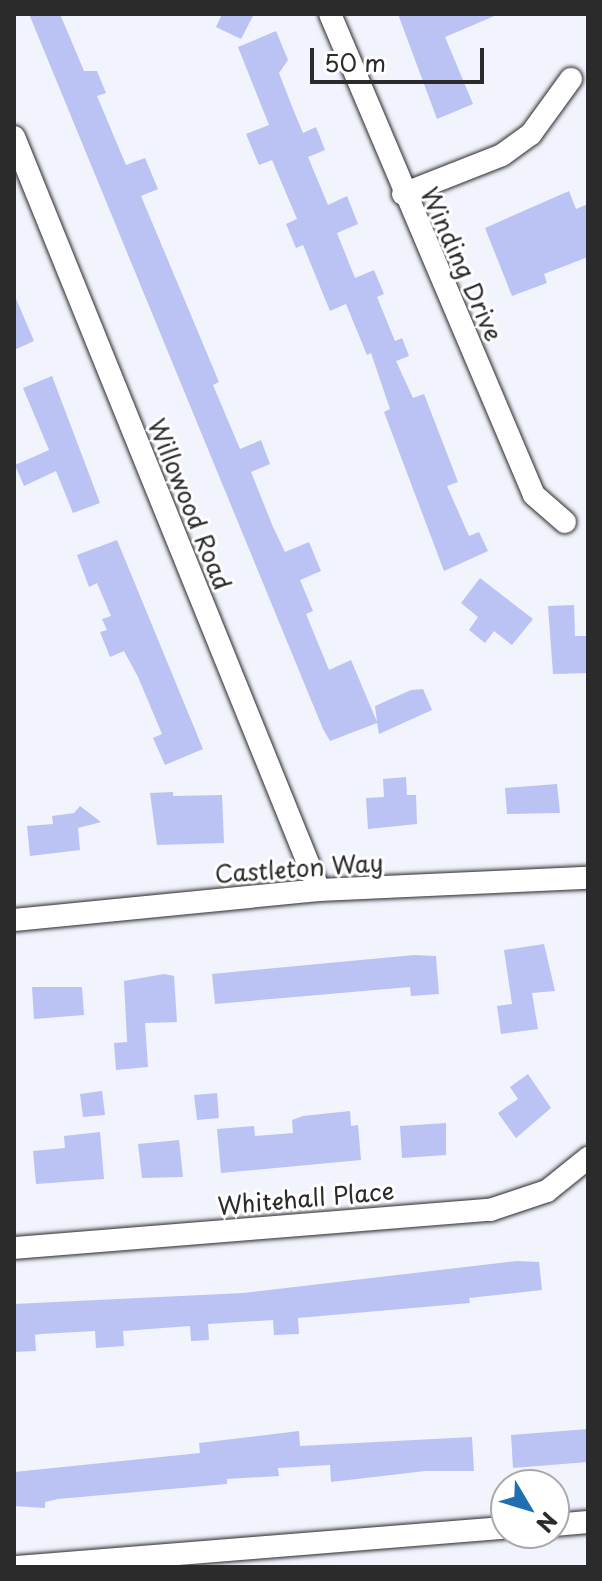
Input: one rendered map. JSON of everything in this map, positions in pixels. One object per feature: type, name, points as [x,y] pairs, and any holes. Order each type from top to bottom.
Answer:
[{"type":"street","name":"Winding Drive","points":[[330,14],[403,194],[534,495],[565,522]]},
{"type":"street","points":[[403,194],[502,155],[531,134],[571,79]]},
{"type":"street","name":"Willowood Road","points":[[14,137],[319,890]]},
{"type":"street","name":"Castleton Way","points":[[14,920],[319,890],[588,878]]},
{"type":"street","name":"Whitehall Place","points":[[14,1248],[490,1210],[547,1191],[588,1158]]},
{"type":"street","points":[[17,1567],[490,1529]]},
{"type":"building","points":[[29,14],[60,14],[84,71],[97,71],[106,93],[97,96],[126,165],[145,158],[158,189],[141,196],[219,382],[213,385],[240,449],[261,440],[270,464],[251,472],[273,527],[285,552],[309,542],[321,571],[300,580],[313,611],[306,614],[329,670],[351,660],[377,722],[375,706],[411,690],[423,689],[432,710],[379,734],[377,723],[330,741],[323,729]]},
{"type":"building","points":[[222,14],[254,14],[241,39],[216,27]]},
{"type":"building","points":[[398,14],[499,14],[445,37],[473,104],[437,119]]},
{"type":"building","points":[[276,31],[288,60],[279,73],[293,109],[303,133],[316,127],[325,150],[308,157],[328,205],[347,196],[358,224],[337,233],[355,278],[374,270],[384,294],[377,297],[395,341],[402,338],[409,356],[396,361],[413,398],[424,394],[458,482],[447,486],[469,536],[479,532],[488,551],[444,571],[384,412],[390,409],[371,353],[367,355],[346,304],[330,311],[303,245],[296,248],[286,224],[297,219],[272,160],[259,165],[246,134],[269,125],[238,47]]},
{"type":"building","points":[[569,191],[576,209],[588,204],[588,257],[544,274],[547,283],[512,296],[485,228]]},
{"type":"building","points":[[14,294],[34,341],[14,350]]},
{"type":"building","points":[[52,376],[100,503],[73,513],[56,471],[24,486],[15,465],[49,450],[23,388]]},
{"type":"building","points":[[117,540],[203,749],[165,765],[153,738],[162,734],[124,651],[110,657],[100,632],[107,630],[102,619],[111,616],[97,583],[89,587],[77,555]]},
{"type":"building","points":[[480,578],[533,619],[512,645],[494,631],[485,643],[469,630],[478,617],[461,603]]},
{"type":"building","points":[[574,605],[575,636],[588,636],[588,673],[553,674],[548,606]]},
{"type":"building","points":[[406,777],[407,795],[416,795],[417,824],[368,829],[366,798],[384,797],[383,779]]},
{"type":"building","points":[[557,784],[560,813],[507,814],[505,788]]},
{"type":"building","points":[[173,792],[173,796],[222,795],[224,843],[157,845],[150,793]]},
{"type":"building","points":[[80,806],[101,822],[78,828],[80,850],[30,856],[27,826],[53,824],[52,816],[74,813]]},
{"type":"building","points":[[544,944],[555,991],[532,993],[538,1029],[501,1034],[497,1006],[512,1004],[504,950]]},
{"type":"building","points":[[414,955],[436,956],[439,994],[411,996],[410,987],[215,1004],[212,974]]},
{"type":"building","points":[[164,974],[174,976],[177,1022],[145,1023],[148,1067],[116,1070],[114,1043],[127,1042],[124,981]]},
{"type":"building","points":[[32,987],[82,987],[84,1015],[34,1019]]},
{"type":"building","points":[[528,1074],[551,1108],[516,1138],[498,1113],[518,1099],[510,1087]]},
{"type":"building","points":[[102,1091],[105,1115],[83,1117],[80,1094]]},
{"type":"building","points":[[217,1093],[219,1118],[197,1120],[194,1095]]},
{"type":"building","points":[[350,1111],[351,1126],[358,1125],[361,1160],[221,1173],[217,1129],[254,1126],[255,1136],[293,1133],[292,1120]]},
{"type":"building","points":[[446,1123],[446,1155],[402,1158],[400,1126]]},
{"type":"building","points":[[100,1132],[104,1179],[36,1184],[33,1151],[65,1148],[64,1136]]},
{"type":"building","points":[[179,1140],[183,1177],[142,1178],[138,1144]]},
{"type":"building","points":[[517,1261],[539,1262],[542,1290],[469,1298],[470,1303],[298,1318],[299,1334],[274,1335],[273,1320],[208,1324],[209,1340],[191,1341],[190,1326],[123,1331],[124,1346],[96,1348],[95,1331],[41,1334],[35,1335],[36,1351],[14,1352],[14,1304],[243,1293]]},
{"type":"building","points":[[588,1429],[588,1462],[513,1468],[511,1435]]},
{"type":"building","points":[[299,1431],[300,1446],[472,1437],[474,1471],[425,1471],[331,1482],[330,1465],[278,1468],[279,1476],[227,1479],[227,1484],[58,1499],[45,1502],[45,1508],[14,1506],[14,1472],[200,1453],[199,1443]]}]
